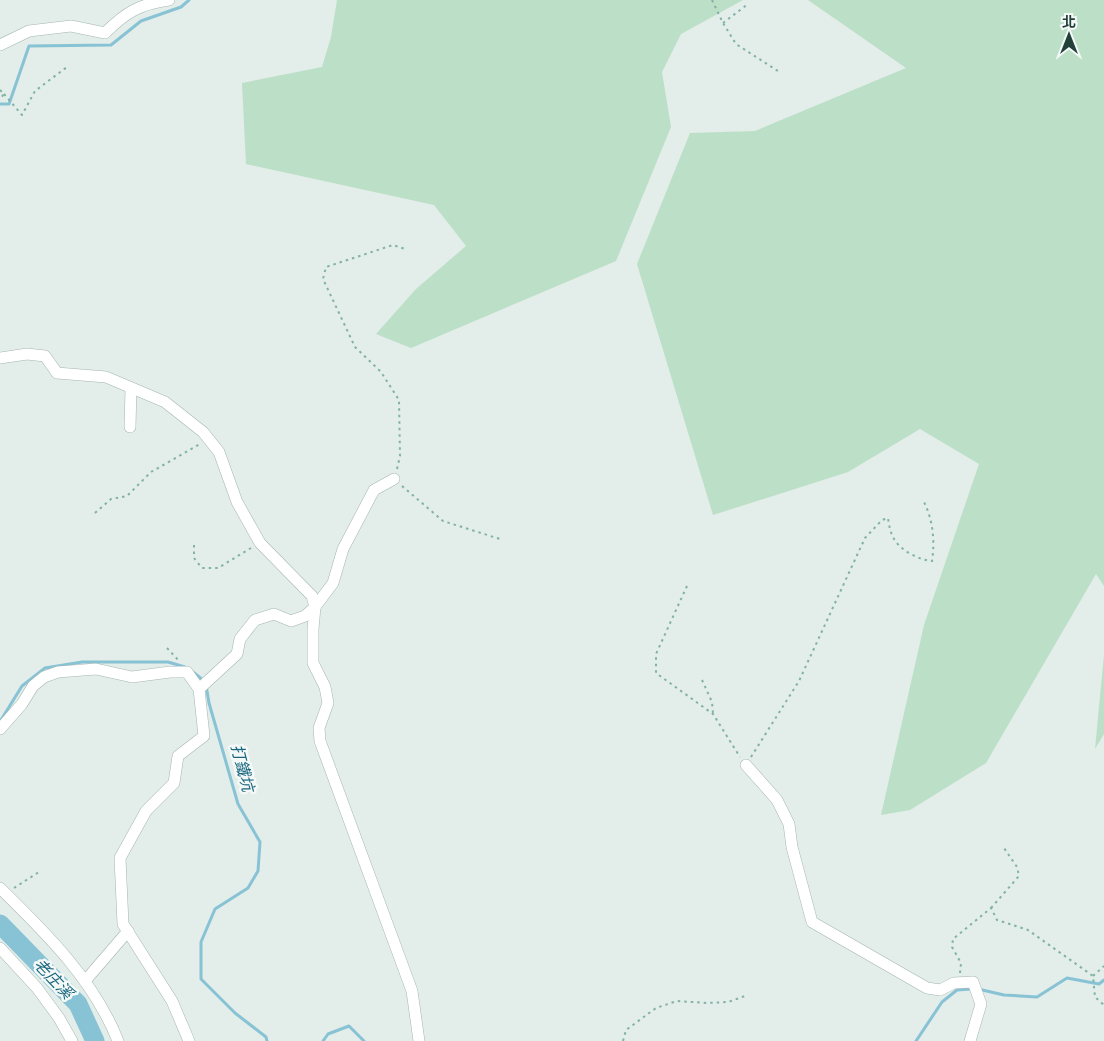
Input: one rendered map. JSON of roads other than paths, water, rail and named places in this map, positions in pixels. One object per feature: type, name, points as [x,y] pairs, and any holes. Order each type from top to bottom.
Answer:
[{"type":"street","points":[[0,45],[28,31],[71,26],[105,33],[118,21],[139,7],[169,0]]},
{"type":"street","points":[[0,358],[27,354],[45,356],[57,372],[106,377],[165,402],[203,432],[219,452],[237,502],[260,543],[312,596],[314,607],[313,663],[325,687],[328,703],[319,728],[320,741],[412,992],[419,1041]]},
{"type":"street","points":[[130,427],[131,388]]},
{"type":"street","points":[[199,689],[237,654],[240,638],[255,620],[274,614],[291,621],[305,616],[314,607],[333,583],[343,549],[374,490],[394,479]]},
{"type":"street","points":[[0,729],[22,704],[33,686],[44,677],[58,672],[96,669],[132,677],[170,672],[187,672],[199,689],[204,736],[178,756],[174,783],[146,811],[120,858],[123,924],[172,1001],[189,1041]]},
{"type":"street","points":[[746,765],[776,800],[789,824],[792,846],[812,922],[927,988],[940,990],[958,983],[973,982],[982,1004],[970,1041]]},
{"type":"street","points":[[3,891],[42,929],[85,981],[114,1029],[118,1041]]},
{"type":"street","points":[[85,981],[128,931]]},
{"type":"street","points":[[0,948],[37,988],[59,1018],[72,1041]]},
{"type":"waterway","points":[[0,104],[9,104],[29,46],[111,45],[141,21],[181,7],[189,0]]},
{"type":"waterway","name":"打鐵坑","points":[[1,720],[22,686],[45,668],[82,662],[168,662],[185,667]]},
{"type":"waterway","name":"打鐵坑","points":[[193,672],[203,680]]},
{"type":"waterway","name":"打鐵坑","points":[[206,685],[209,703],[238,804],[260,842],[258,871],[248,888],[215,909],[201,942],[201,979],[235,1013],[266,1037],[267,1041]]},
{"type":"waterway","name":"老庄溪","points":[[0,924],[78,1004],[95,1041]]},
{"type":"waterway","points":[[978,989],[1004,995],[1037,997],[1067,978],[1099,984],[1104,980]]},
{"type":"waterway","points":[[916,1041],[942,1002],[957,990],[972,989]]},
{"type":"waterway","name":"打鐵坑","points":[[323,1041],[328,1034],[349,1026],[364,1041]]}]
